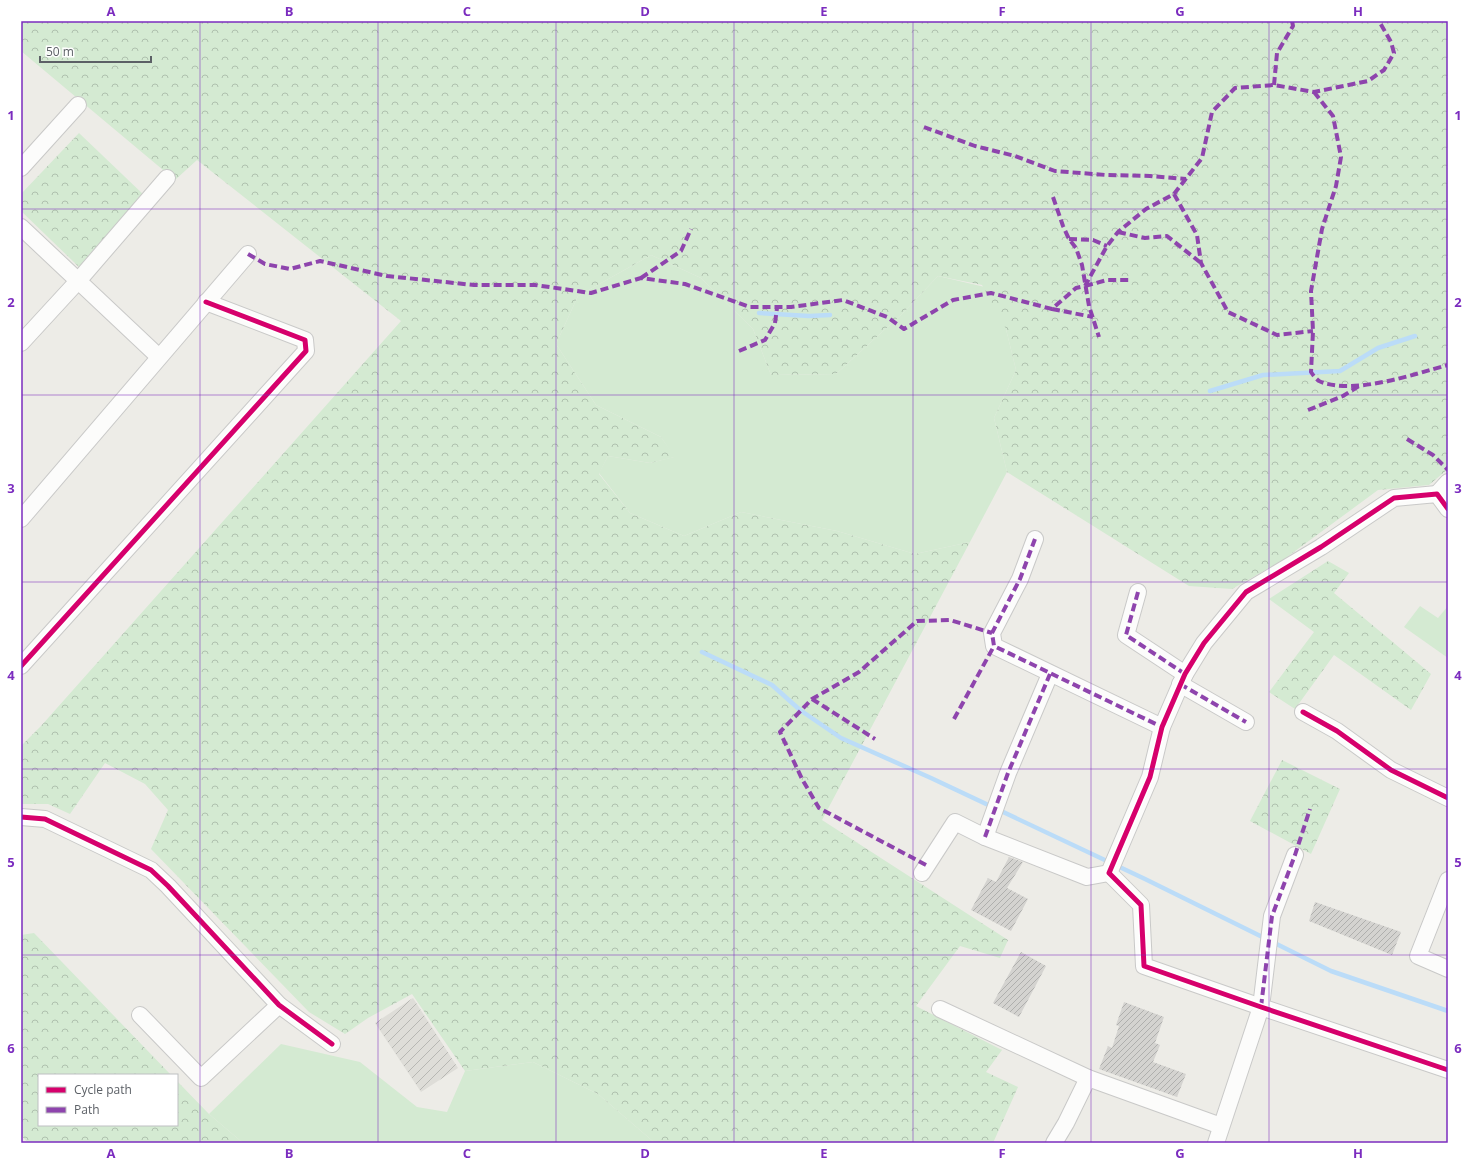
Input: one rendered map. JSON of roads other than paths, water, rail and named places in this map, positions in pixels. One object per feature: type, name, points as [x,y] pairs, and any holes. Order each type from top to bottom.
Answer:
[{"type":"street","points":[[21,168],[78,105]]},
{"type":"street","points":[[21,343],[78,281],[167,178]]},
{"type":"street","points":[[21,227],[159,357]]},
{"type":"street","points":[[21,519],[248,254]]},
{"type":"street","points":[[21,666],[306,351],[305,340],[206,302]]},
{"type":"street","points":[[1110,874],[1150,777],[1162,726],[1183,679],[1204,644],[1246,592],[1321,547],[1394,498],[1443,488],[1448,510]]},
{"type":"street","points":[[1036,539],[1020,579],[992,633],[994,646],[1050,674],[1162,726]]},
{"type":"street","points":[[1138,592],[1126,635],[1183,679],[1246,722]]},
{"type":"street","points":[[985,837],[1008,773],[1050,674]]},
{"type":"street","points":[[1303,712],[1337,731],[1391,770],[1448,798]]},
{"type":"street","points":[[21,817],[45,819],[151,870],[168,886],[279,1005],[332,1044]]},
{"type":"street","points":[[922,873],[954,822],[985,837],[1088,877],[1110,874]]},
{"type":"street","points":[[1216,1143],[1261,1007],[1272,916],[1295,855]]},
{"type":"street","points":[[1110,874],[1141,905],[1144,966],[1448,1070]]},
{"type":"street","points":[[1448,880],[1418,956],[1448,969]]},
{"type":"street","points":[[140,1015],[201,1078],[279,1005]]},
{"type":"street","points":[[940,1009],[1088,1078],[1221,1126]]},
{"type":"street","points":[[1054,1143],[1066,1124],[1088,1078]]},
{"type":"waterway","points":[[759,313],[809,316],[830,315]]},
{"type":"waterway","points":[[1210,391],[1263,375],[1340,371],[1378,348],[1415,336]]},
{"type":"waterway","points":[[702,652],[772,685],[800,710],[841,738],[931,778],[1145,879],[1331,971],[1448,1011]]}]
